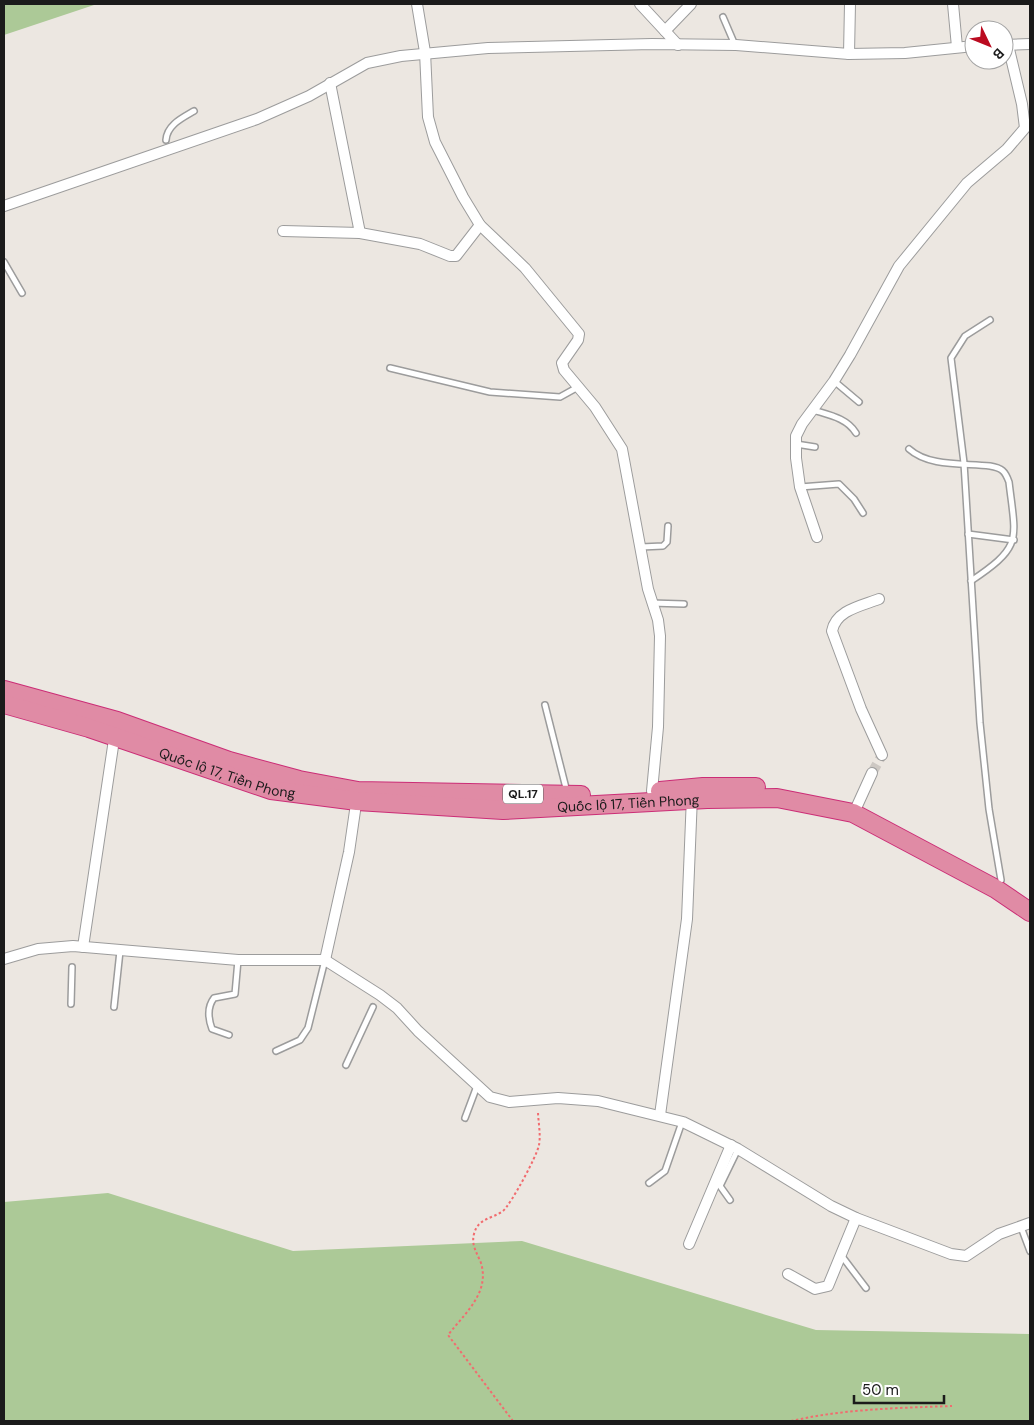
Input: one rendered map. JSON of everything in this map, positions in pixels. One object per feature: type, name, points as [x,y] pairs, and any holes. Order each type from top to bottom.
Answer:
[{"type":"highway","name":"Quốc lộ 17, Tiền Phong","points":[[4,690],[115,729]]},
{"type":"highway","name":"Quốc lộ 17, Tiền Phong","points":[[4,704],[115,729],[357,796],[503,810],[692,794],[750,787],[790,790],[834,797],[882,816],[1001,880],[1030,900]]},
{"type":"highway","name":"Quốc lộ 17, Tiền Phong","points":[[357,796],[568,795],[652,791],[777,798],[853,813],[996,888],[1030,912]]},
{"type":"street","points":[[417,4],[425,52],[428,117],[435,142],[463,198],[480,226],[525,268],[580,334],[562,363],[564,370],[595,407],[622,449],[651,603],[658,620],[660,636],[658,727],[652,791]]},
{"type":"street","points":[[640,4],[678,45]]},
{"type":"street","points":[[665,30],[691,4]]},
{"type":"street","points":[[849,54],[850,4]]},
{"type":"street","points":[[953,4],[956,47]]},
{"type":"street","points":[[1014,45],[1030,44]]},
{"type":"street","points":[[5,204],[167,145],[257,119],[309,96],[367,63],[425,52],[517,47],[736,45],[849,54],[905,53],[964,47]]},
{"type":"street","points":[[817,536],[800,488],[795,444],[802,424],[834,381],[899,266],[967,183],[1006,149],[1025,128],[1022,104],[1013,70]]},
{"type":"street","points":[[330,83],[360,233]]},
{"type":"street","points":[[283,231],[360,233],[420,244],[450,256],[456,256],[480,226]]},
{"type":"street","points":[[878,598],[845,612],[834,623],[832,631],[858,700],[882,755]]},
{"type":"street","points":[[76,949],[94,870],[115,729]]},
{"type":"street","points":[[857,806],[872,773]]},
{"type":"street","points":[[660,1115],[687,919],[690,885],[692,794]]},
{"type":"street","points":[[325,960],[349,852],[357,796]]},
{"type":"street","points":[[4,958],[38,949],[76,949],[238,960],[325,960],[379,998],[490,1097],[509,1102],[558,1098],[598,1101],[682,1122],[734,1147],[831,1206],[856,1218],[951,1254],[966,1256],[999,1234],[1026,1225]]},
{"type":"street","points":[[689,1244],[734,1147]]},
{"type":"street","points":[[788,1274],[815,1289],[828,1286],[856,1218]]},
{"type":"lane","points":[[723,17],[736,45]]},
{"type":"lane","points":[[167,145],[166,133],[172,126],[194,111]]},
{"type":"lane","points":[[4,262],[22,293]]},
{"type":"lane","points":[[990,320],[965,336],[951,358],[964,463],[980,723],[989,809],[1001,880]]},
{"type":"lane","points":[[390,368],[490,392],[560,397],[578,387]]},
{"type":"lane","points":[[834,381],[860,402]]},
{"type":"lane","points":[[813,410],[843,420],[852,425],[856,433]]},
{"type":"lane","points":[[795,444],[816,447]]},
{"type":"lane","points":[[909,448],[917,456],[928,461],[1000,468],[1006,473],[1009,482],[1014,540],[1009,551],[997,564],[971,581]]},
{"type":"lane","points":[[800,488],[839,484],[854,499],[863,513]]},
{"type":"lane","points":[[641,547],[664,546],[669,536],[668,526]]},
{"type":"lane","points":[[968,534],[1014,540]]},
{"type":"lane","points":[[651,603],[684,604]]},
{"type":"lane","points":[[545,705],[568,795]]},
{"type":"lane","points":[[114,1007],[120,951]]},
{"type":"lane","points":[[229,1035],[212,1029],[208,1018],[210,1003],[214,998],[233,996],[235,994],[238,960]]},
{"type":"lane","points":[[276,1051],[300,1040],[308,1028],[325,960]]},
{"type":"lane","points":[[71,1004],[72,967]]},
{"type":"lane","points":[[346,1065],[373,1007]]},
{"type":"lane","points":[[466,1118],[477,1086]]},
{"type":"lane","points":[[649,1183],[665,1171],[682,1122]]},
{"type":"lane","points":[[730,1200],[720,1186],[734,1147]]},
{"type":"lane","points":[[1026,1225],[1030,1251]]},
{"type":"lane","points":[[841,1254],[866,1288]]},
{"type":"path","points":[[513,1421],[448,1334],[478,1298],[484,1281],[481,1263],[474,1248],[474,1234],[479,1224],[488,1217],[502,1211],[510,1202],[533,1161],[539,1144],[538,1101]]},
{"type":"path","points":[[790,1421],[871,1408],[952,1406]]},
{"type":"green space","points":[[4,4],[97,4],[4,35]]},
{"type":"green space","points":[[108,1193],[293,1251],[522,1241],[816,1330],[1030,1334],[1030,1421],[4,1421],[4,1202]]},
{"type":"tunnel","points":[[872,773],[882,755]]}]
